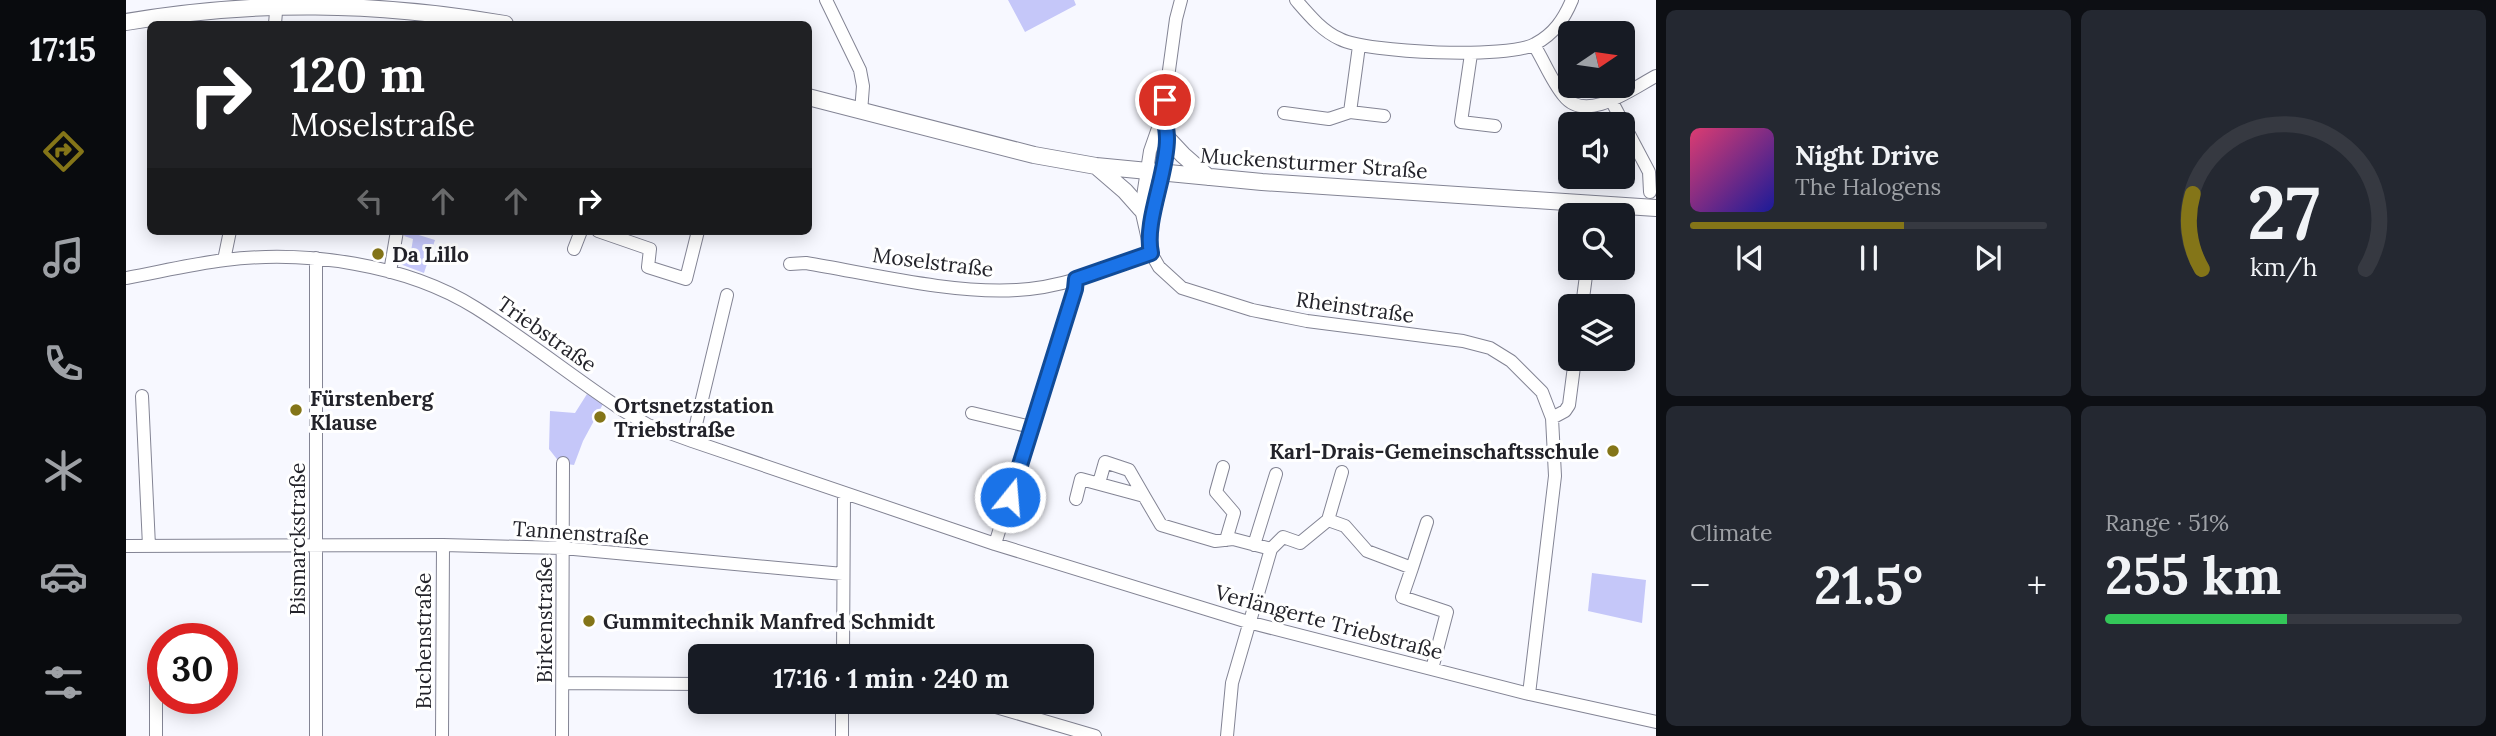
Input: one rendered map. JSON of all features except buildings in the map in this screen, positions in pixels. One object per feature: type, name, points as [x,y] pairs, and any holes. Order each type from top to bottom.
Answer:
[{"type":"main road","points":[[126,22],[184,5],[277,1],[331,4],[467,21]]},
{"type":"main road","name":"Muckensturmer Straße","points":[[812,98],[1034,155],[1096,166],[1154,173],[1656,208]]},
{"type":"main road","points":[[1167,138],[1182,155],[1209,177]]},
{"type":"main road","points":[[1096,166],[1141,209]]},
{"type":"street","points":[[826,0],[860,70],[863,86],[861,112]]},
{"type":"street","points":[[1154,173],[1150,151],[1163,114],[1181,0]]},
{"type":"street","points":[[1296,0],[1324,30],[1340,40],[1359,46],[1471,54],[1520,50],[1534,45],[1554,31],[1566,15],[1572,0]]},
{"type":"street","points":[[275,21],[277,1]]},
{"type":"street","points":[[1534,45],[1565,98],[1578,107],[1592,108],[1656,76]]},
{"type":"street","points":[[1350,112],[1359,46]]},
{"type":"street","points":[[1471,54],[1461,122],[1495,126]]},
{"type":"street","points":[[1611,100],[1649,172],[1650,192]]},
{"type":"street","points":[[1284,113],[1329,119],[1350,112],[1384,116]]},
{"type":"street","points":[[1154,173],[1167,138],[1163,114]]},
{"type":"street","name":"Rheinstraße","points":[[1154,173],[1141,209],[1151,253],[1159,267],[1182,288],[1243,307],[1307,321],[1463,341],[1490,348],[1511,361],[1542,392],[1552,418],[1555,476],[1529,694]]},
{"type":"street","name":"Rheinstraße","points":[[1148,239],[1154,173]]},
{"type":"street","points":[[224,260],[229,235]]},
{"type":"street","points":[[390,272],[396,235]]},
{"type":"street","points":[[574,249],[579,235]]},
{"type":"street","points":[[610,235],[650,249],[648,267],[686,279],[697,235]]},
{"type":"street","name":"Moselstraße","points":[[790,264],[806,262],[977,290],[1019,290],[1076,279],[1151,253]]},
{"type":"street","name":"Triebstraße","points":[[126,278],[224,260],[273,256],[316,258],[390,272],[459,299],[648,425],[995,544]]},
{"type":"street","name":"Bismarckstraße","points":[[316,258],[316,736]]},
{"type":"street","points":[[995,544],[1076,279]]},
{"type":"street","points":[[692,441],[727,295]]},
{"type":"street","points":[[1552,418],[1565,411],[1569,405],[1573,371]]},
{"type":"street","points":[[142,396],[149,546]]},
{"type":"street","points":[[972,413],[1031,427]]},
{"type":"street","points":[[1099,484],[1105,462],[1129,470],[1161,525],[1215,541],[1233,539],[1271,549]]},
{"type":"street","name":"Birkenstraße","points":[[562,736],[563,463]]},
{"type":"street","points":[[1223,467],[1216,492],[1234,513],[1226,540]]},
{"type":"street","points":[[1227,736],[1232,683],[1271,549],[1283,537],[1300,543],[1328,520],[1342,472]]},
{"type":"street","points":[[1254,545],[1276,474]]},
{"type":"street","points":[[1076,499],[1081,479],[1144,496]]},
{"type":"street","points":[[843,644],[844,493]]},
{"type":"street","points":[[1328,520],[1345,526],[1367,551],[1412,568]]},
{"type":"street","points":[[1427,522],[1402,597],[1447,612],[1432,669]]},
{"type":"street","name":"Verlängerte Triebstraße","points":[[995,544],[1248,622],[1529,694],[1656,722]]},
{"type":"street","name":"Tannenstraße","points":[[126,546],[443,545],[563,548],[843,575]]},
{"type":"street","name":"Buchenstraße","points":[[442,736],[443,545]]},
{"type":"street","points":[[563,683],[688,684]]},
{"type":"street","points":[[156,714],[156,736]]},
{"type":"street","points":[[842,714],[842,736]]},
{"type":"street","points":[[1020,714],[1095,736]]},
{"type":"shaded area","points":[[1008,0],[1074,0],[1076,5],[1025,32]]},
{"type":"shaded area","points":[[419,235],[435,240],[424,273],[400,264],[400,257],[410,258],[413,239],[404,236]]},
{"type":"shaded area","points":[[587,394],[603,404],[583,441],[574,465],[560,463],[549,449],[550,411],[575,413]]},
{"type":"shaded area","points":[[1592,573],[1646,580],[1642,623],[1588,611]]},
{"type":"place","name":"Da Lillo","points":[[378,254]]},
{"type":"place","name":"Fürstenberg Klause","points":[[296,410]]},
{"type":"place","name":"Ortsnetzstation Triebstraße","points":[[600,417]]},
{"type":"place","name":"Karl-Drais-Gemeinschaftsschule","points":[[1613,451]]},
{"type":"place","name":"Gummitechnik Manfred Schmidt","points":[[589,621]]},
{"type":"route","points":[[1010,497],[1076,279],[1151,253],[1148,239],[1159,193],[1167,138],[1163,114],[1165,100]]}]
